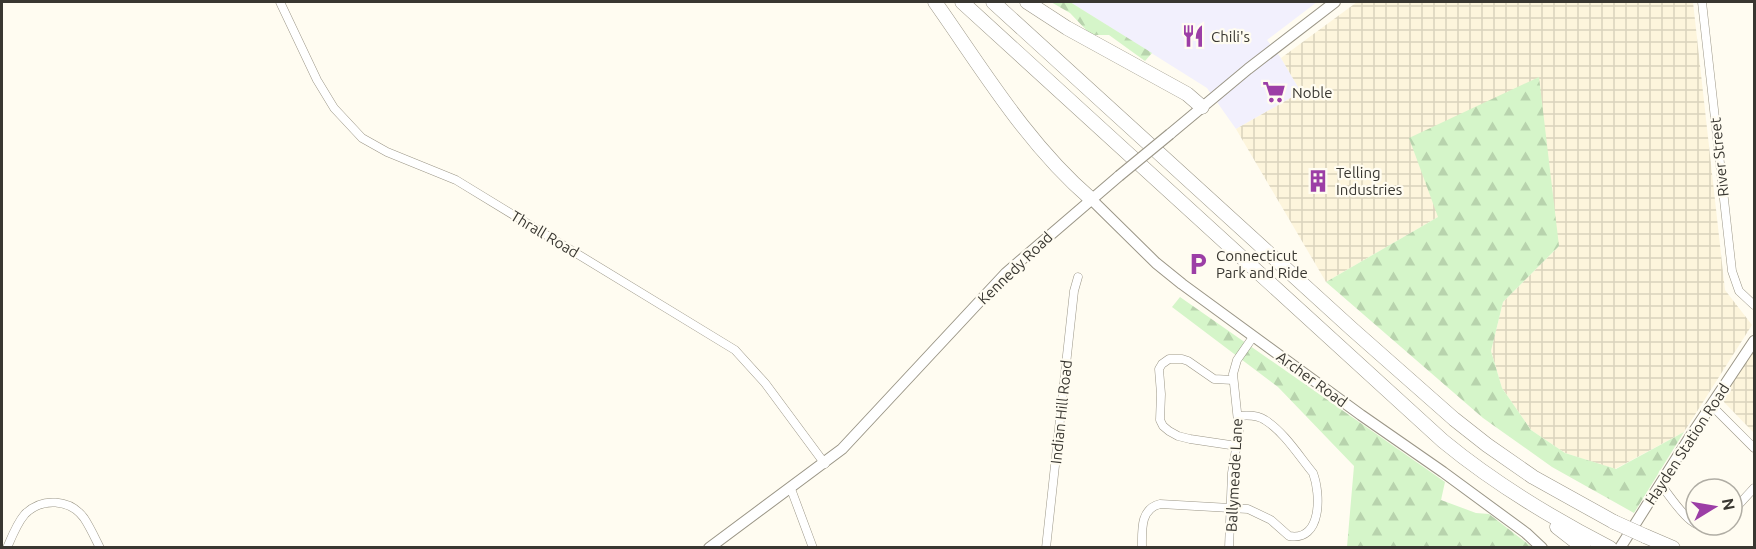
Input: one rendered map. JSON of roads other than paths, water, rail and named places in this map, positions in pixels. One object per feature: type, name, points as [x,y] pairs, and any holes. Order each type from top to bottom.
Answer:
[{"type":"highway","points":[[935,2],[1029,135],[1091,199]]},
{"type":"highway","points":[[962,2],[1443,441],[1544,513],[1606,546]]},
{"type":"highway","points":[[993,2],[1352,329],[1471,434],[1533,477],[1614,522],[1673,548]]},
{"type":"highway","points":[[1027,2],[1067,28],[1187,94],[1202,107]]},
{"type":"highway","points":[[1544,513],[1563,533],[1584,548]]},
{"type":"street","name":"Thrall Road","points":[[280,2],[317,80],[334,108],[362,138],[387,152],[456,180],[735,350],[765,383],[825,464]]},
{"type":"street","name":"Kennedy Road","points":[[709,548],[721,544],[825,464],[862,429],[1006,273],[1202,107],[1335,2]]},
{"type":"street","name":"River Street","points":[[1702,2],[1732,271],[1739,291],[1755,305]]},
{"type":"street","name":"Archer Road","points":[[1091,199],[1169,274],[1253,337],[1443,472],[1526,533],[1542,548]]},
{"type":"street","name":"Indian Hill Road","points":[[1046,548],[1074,291],[1078,277]]},
{"type":"street","name":"Ballymeade Lane","points":[[1229,548],[1232,473],[1237,446],[1238,416],[1233,374],[1237,360],[1253,337]]},
{"type":"street","name":"Hayden Station Road","points":[[1620,548],[1711,405],[1755,341]]},
{"type":"street","points":[[1233,380],[1214,379],[1182,358],[1169,359],[1159,369],[1160,420],[1169,431],[1178,435],[1237,446]]},
{"type":"street","points":[[1711,405],[1755,448]]},
{"type":"street","points":[[1142,548],[1142,527],[1146,513],[1154,506],[1167,504],[1179,507],[1242,508],[1261,514],[1290,536],[1295,537],[1302,537],[1311,530],[1317,508],[1316,481],[1313,473],[1277,430],[1264,419],[1249,415],[1238,416]]},
{"type":"street","points":[[1660,484],[1684,513]]},
{"type":"street","points":[[1744,499],[1755,488]]},
{"type":"street","points":[[791,489],[813,548]]},
{"type":"street","points":[[7,548],[19,522],[26,513],[46,503],[59,502],[75,508],[84,518],[100,548]]},
{"type":"place","name":"Chili's","points":[[1193,36]]},
{"type":"place","name":"Noble","points":[[1274,92]]},
{"type":"place","name":"Telling Industries","points":[[1318,181]]},
{"type":"place","name":"Connecticut Park and Ride","points":[[1198,264]]}]
